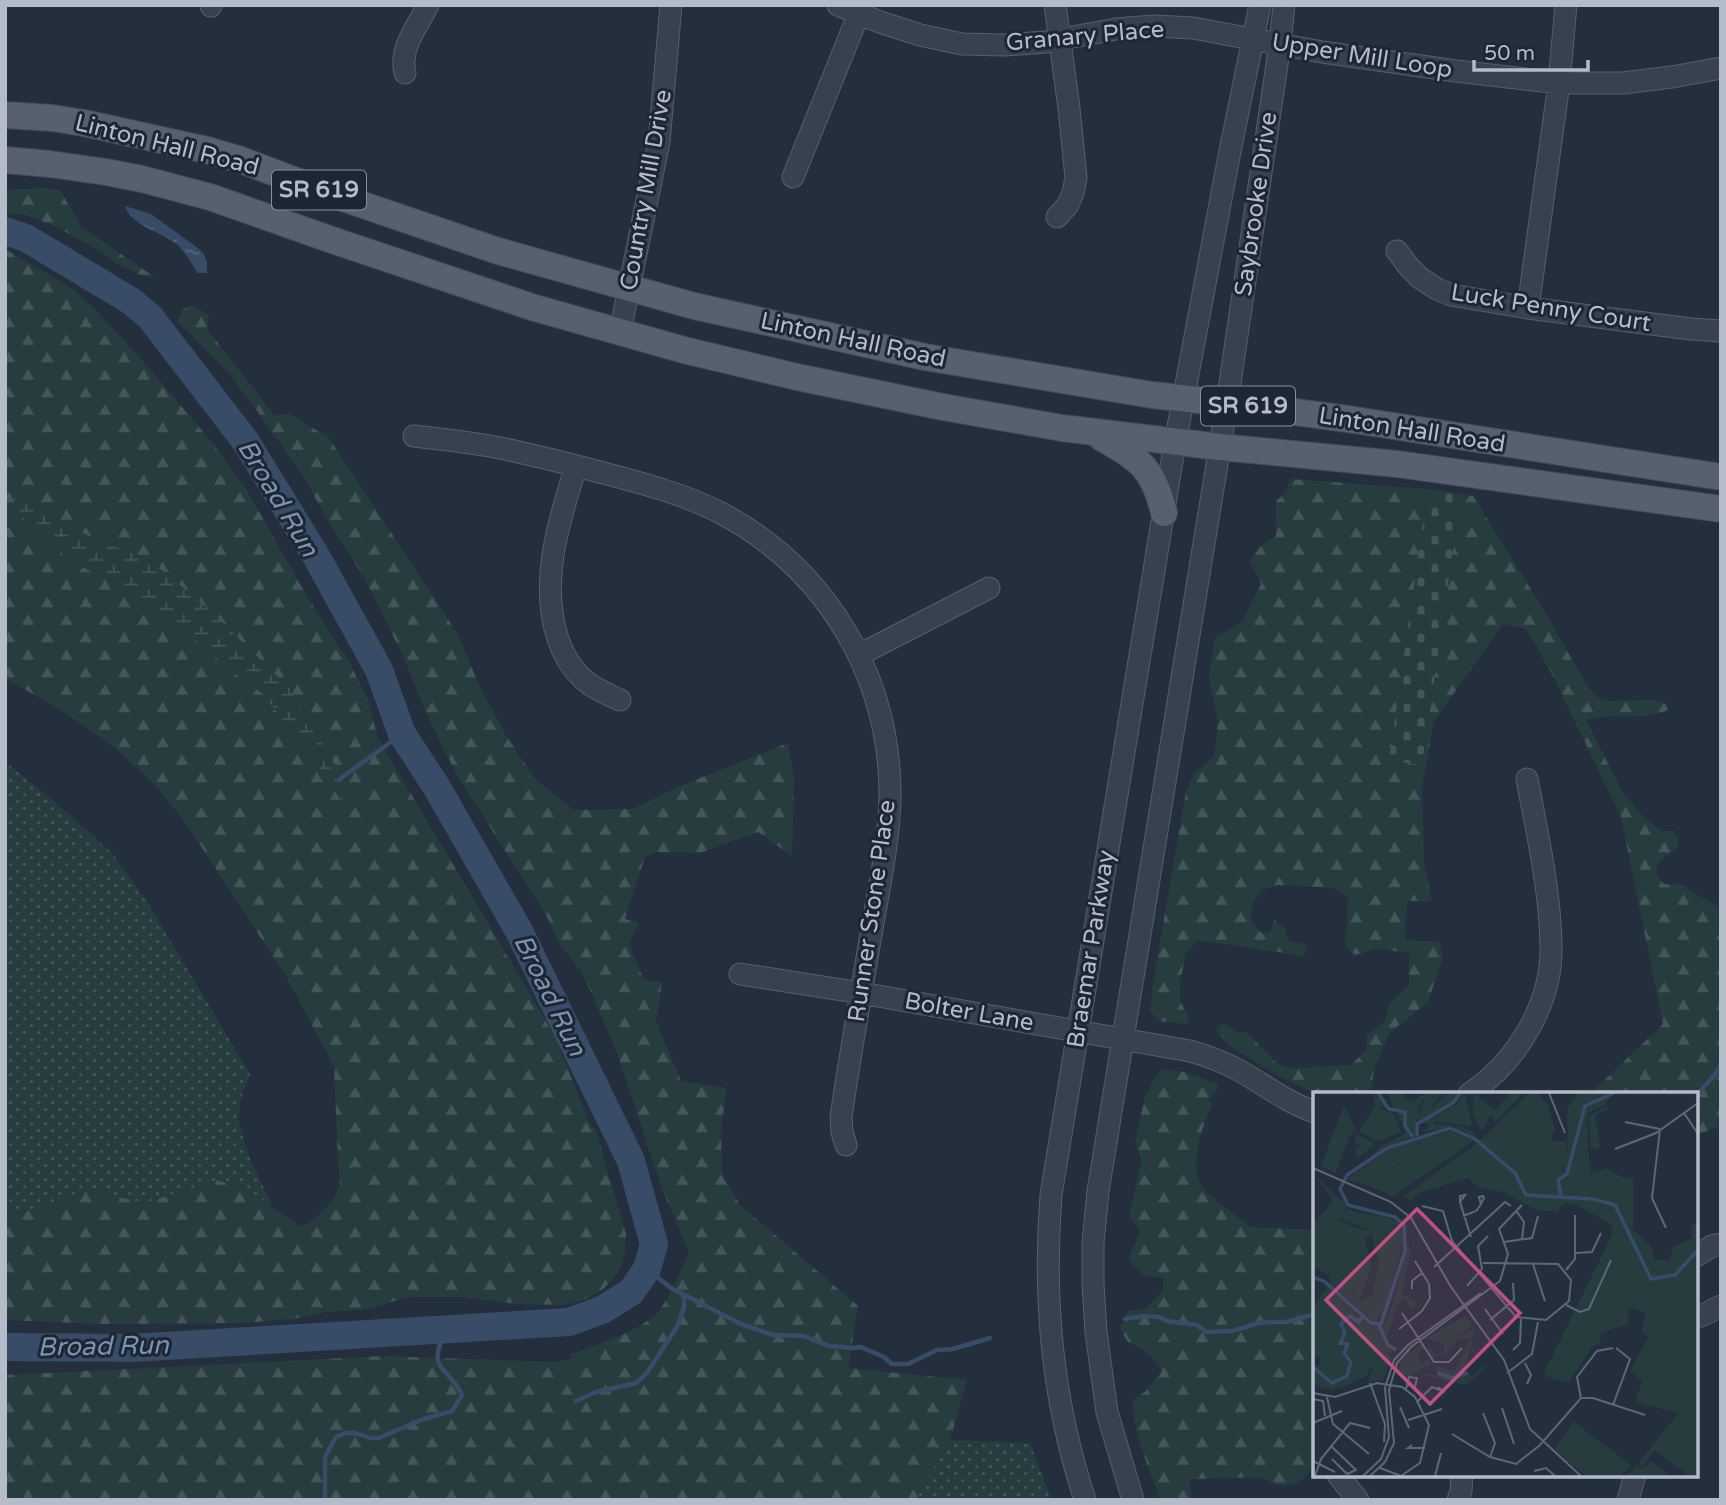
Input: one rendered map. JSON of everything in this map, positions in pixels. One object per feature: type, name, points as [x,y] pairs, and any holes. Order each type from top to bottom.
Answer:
[{"type":"main road","name":"Linton Hall Road","points":[[5,115],[84,123],[206,150],[498,251],[628,289],[925,358],[1059,381],[1355,421],[1721,477]]},
{"type":"main road","name":"Linton Hall Road","points":[[5,160],[50,164],[142,179],[209,197],[535,308],[684,350],[943,407],[1091,432],[1175,443],[1397,464],[1721,509]]},
{"type":"main road","points":[[1091,432],[1126,451],[1142,464],[1159,492],[1164,513]]},
{"type":"street","points":[[405,73],[402,63],[404,52],[428,5]]},
{"type":"street","name":"Country Mill Drive","points":[[620,332],[659,142],[671,5]]},
{"type":"street","name":"Granary Place","points":[[838,5],[920,35],[962,44],[1004,45],[1059,40],[1116,29],[1154,26],[1193,29],[1253,40]]},
{"type":"street","points":[[1055,5],[1076,178],[1067,206],[1057,217]]},
{"type":"street","name":"Saybrooke Drive","points":[[1184,399],[1260,5]]},
{"type":"street","name":"Saybrooke Drive","points":[[1227,403],[1284,5]]},
{"type":"street","points":[[1528,308],[1559,83],[1566,5]]},
{"type":"street","points":[[793,177],[859,13]]},
{"type":"street","name":"Upper Mill Loop","points":[[1253,40],[1456,71],[1559,83],[1623,83],[1721,68]]},
{"type":"street","name":"Luck Penny Court","points":[[1397,251],[1420,278],[1451,295],[1691,330],[1721,331]]},
{"type":"street","name":"Braemar Parkway","points":[[1085,1500],[1066,1433],[1050,1337],[1047,1286],[1051,1195],[1184,399]]},
{"type":"street","name":"Braemar Parkway","points":[[1133,1500],[1107,1412],[1096,1332],[1093,1243],[1098,1191],[1122,1038],[1227,403]]},
{"type":"street","name":"Runner Stone Place","points":[[414,436],[513,450],[632,480],[720,513],[749,530],[796,568],[845,629],[874,692],[884,731],[890,800],[887,834],[841,1117],[846,1145]]},
{"type":"street","points":[[576,466],[563,509],[551,566],[550,605],[563,653],[571,665],[600,692],[621,700]]},
{"type":"street","points":[[859,655],[989,588]]},
{"type":"street","points":[[1472,1092],[1505,1062],[1520,1043],[1533,1022],[1550,970],[1552,946],[1549,914],[1527,779]]},
{"type":"street","name":"Bolter Lane","points":[[740,974],[1190,1051],[1240,1071],[1280,1096],[1313,1111]]},
{"type":"street","points":[[1698,1255],[1721,1244]]},
{"type":"street","points":[[1698,1317],[1721,1306]]},
{"type":"street","points":[[1340,1477],[1358,1500]]},
{"type":"street","points":[[1458,1500],[1461,1477]]},
{"type":"street","points":[[1629,1500],[1635,1477]]},
{"type":"green space","points":[[5,190],[60,190],[81,227],[156,278],[141,275],[115,263],[102,252],[56,227],[29,216],[5,212]]},
{"type":"green space","points":[[5,249],[73,289],[98,312],[214,445],[245,487],[308,598],[349,662],[368,700],[378,738],[558,1043],[589,1122],[596,1131],[626,1234],[621,1267],[601,1291],[566,1305],[519,1304],[462,1297],[417,1297],[404,1298],[369,1309],[242,1323],[102,1324],[5,1320],[5,1214],[30,1211],[92,1188],[145,1203],[217,1180],[243,1189],[301,1226],[312,1222],[332,1201],[340,1185],[334,1066],[287,978],[191,831],[160,790],[119,751],[67,714],[5,678]]},
{"type":"green space","points":[[192,305],[209,315],[207,329],[274,415],[290,414],[329,438],[459,636],[479,685],[505,734],[536,780],[574,810],[632,809],[680,786],[788,743],[794,776],[792,856],[758,832],[700,853],[655,852],[645,857],[625,919],[639,923],[629,945],[644,980],[662,982],[656,1022],[681,1081],[727,1088],[721,1128],[722,1175],[740,1205],[858,1306],[848,1368],[967,1380],[950,1440],[916,1500],[5,1500],[5,1375],[384,1356],[554,1362],[573,1359],[570,1354],[626,1333],[655,1315],[670,1294],[689,1252],[663,1191],[619,1059],[580,970],[561,946],[546,915],[460,780],[365,579],[305,479],[231,376],[177,322],[182,310]]},
{"type":"green space","points":[[1290,479],[1428,489],[1390,761],[1422,765],[1461,494],[1473,496],[1594,695],[1604,701],[1654,700],[1666,704],[1668,710],[1649,716],[1586,720],[1623,793],[1641,814],[1661,831],[1674,831],[1679,840],[1677,849],[1659,861],[1656,874],[1664,884],[1684,885],[1721,908],[1721,1126],[1698,1134],[1698,1092],[1592,1092],[1663,1024],[1621,817],[1552,674],[1526,629],[1503,624],[1434,721],[1422,787],[1424,861],[1432,901],[1407,901],[1405,940],[1440,942],[1443,957],[1428,1002],[1389,1033],[1375,1067],[1370,1092],[1317,1092],[1306,1089],[1280,1077],[1229,1045],[1216,1030],[1224,1023],[1237,1032],[1246,1032],[1279,1065],[1294,1068],[1351,1065],[1367,1049],[1367,1035],[1385,1021],[1389,1005],[1409,984],[1409,953],[1377,949],[1355,955],[1345,947],[1348,896],[1332,888],[1278,885],[1261,890],[1251,908],[1251,921],[1261,933],[1270,932],[1274,920],[1285,928],[1288,940],[1308,945],[1304,956],[1198,940],[1186,953],[1180,982],[1180,1001],[1189,1018],[1187,1024],[1159,1021],[1150,1010],[1186,791],[1194,774],[1214,756],[1218,722],[1209,677],[1215,638],[1242,622],[1261,584],[1249,562],[1261,546],[1276,536],[1276,501],[1286,492]]},
{"type":"green space","points":[[22,489],[33,492],[40,509],[55,520],[130,552],[165,572],[213,613],[289,688],[338,770],[349,798],[346,802],[341,801],[314,758],[309,745],[282,719],[262,693],[242,680],[144,600],[60,555],[35,532],[16,509],[14,496]]},
{"type":"green space","points":[[1428,489],[1461,494],[1422,765],[1389,761]]},
{"type":"green space","points":[[5,762],[112,853],[146,900],[250,1074],[241,1098],[238,1119],[249,1156],[272,1206],[243,1189],[217,1180],[145,1203],[92,1188],[30,1211],[5,1214]]},
{"type":"green space","points":[[1162,1069],[1184,1072],[1218,1084],[1217,1090],[1208,1099],[1213,1104],[1200,1137],[1196,1160],[1200,1182],[1206,1192],[1250,1227],[1313,1230],[1313,1464],[1307,1474],[1295,1484],[1279,1485],[1263,1477],[1189,1479],[1192,1500],[1160,1500],[1142,1451],[1135,1425],[1133,1400],[1146,1391],[1162,1372],[1145,1351],[1127,1341],[1120,1328],[1128,1311],[1146,1309],[1163,1290],[1163,1278],[1142,1274],[1129,1257],[1140,1231],[1129,1216],[1142,1160],[1135,1143],[1145,1096]]},
{"type":"green space","points":[[950,1440],[1030,1443],[1052,1500],[915,1500],[930,1468]]},
{"type":"water","points":[[125,206],[151,214],[195,246],[204,254],[207,273],[198,273],[178,245],[139,223],[128,213]]},
{"type":"waterway","name":"Broad Run","points":[[5,231],[26,238],[131,301],[150,317],[246,442],[316,556],[379,670],[402,734],[436,786],[519,931],[631,1161],[654,1244],[647,1269],[631,1292],[602,1310],[569,1322],[132,1348],[5,1347]]},
{"type":"waterway","points":[[341,778],[402,734]]},
{"type":"waterway","points":[[1698,1095],[1721,1064]]},
{"type":"waterway","points":[[647,1269],[671,1288],[741,1324],[773,1335],[804,1336],[829,1346],[861,1347],[884,1357],[892,1364],[908,1364],[937,1350],[953,1349],[990,1338]]},
{"type":"waterway","points":[[576,1401],[596,1392],[636,1383],[647,1373],[678,1325],[684,1307],[682,1294]]},
{"type":"waterway","points":[[1125,1319],[1159,1317],[1167,1321],[1197,1325],[1206,1332],[1233,1331],[1262,1322],[1286,1322],[1313,1315]]},
{"type":"waterway","points":[[325,1500],[325,1457],[336,1437],[354,1433],[379,1438],[421,1420],[452,1411],[462,1395],[438,1361],[440,1343],[446,1329]]}]
